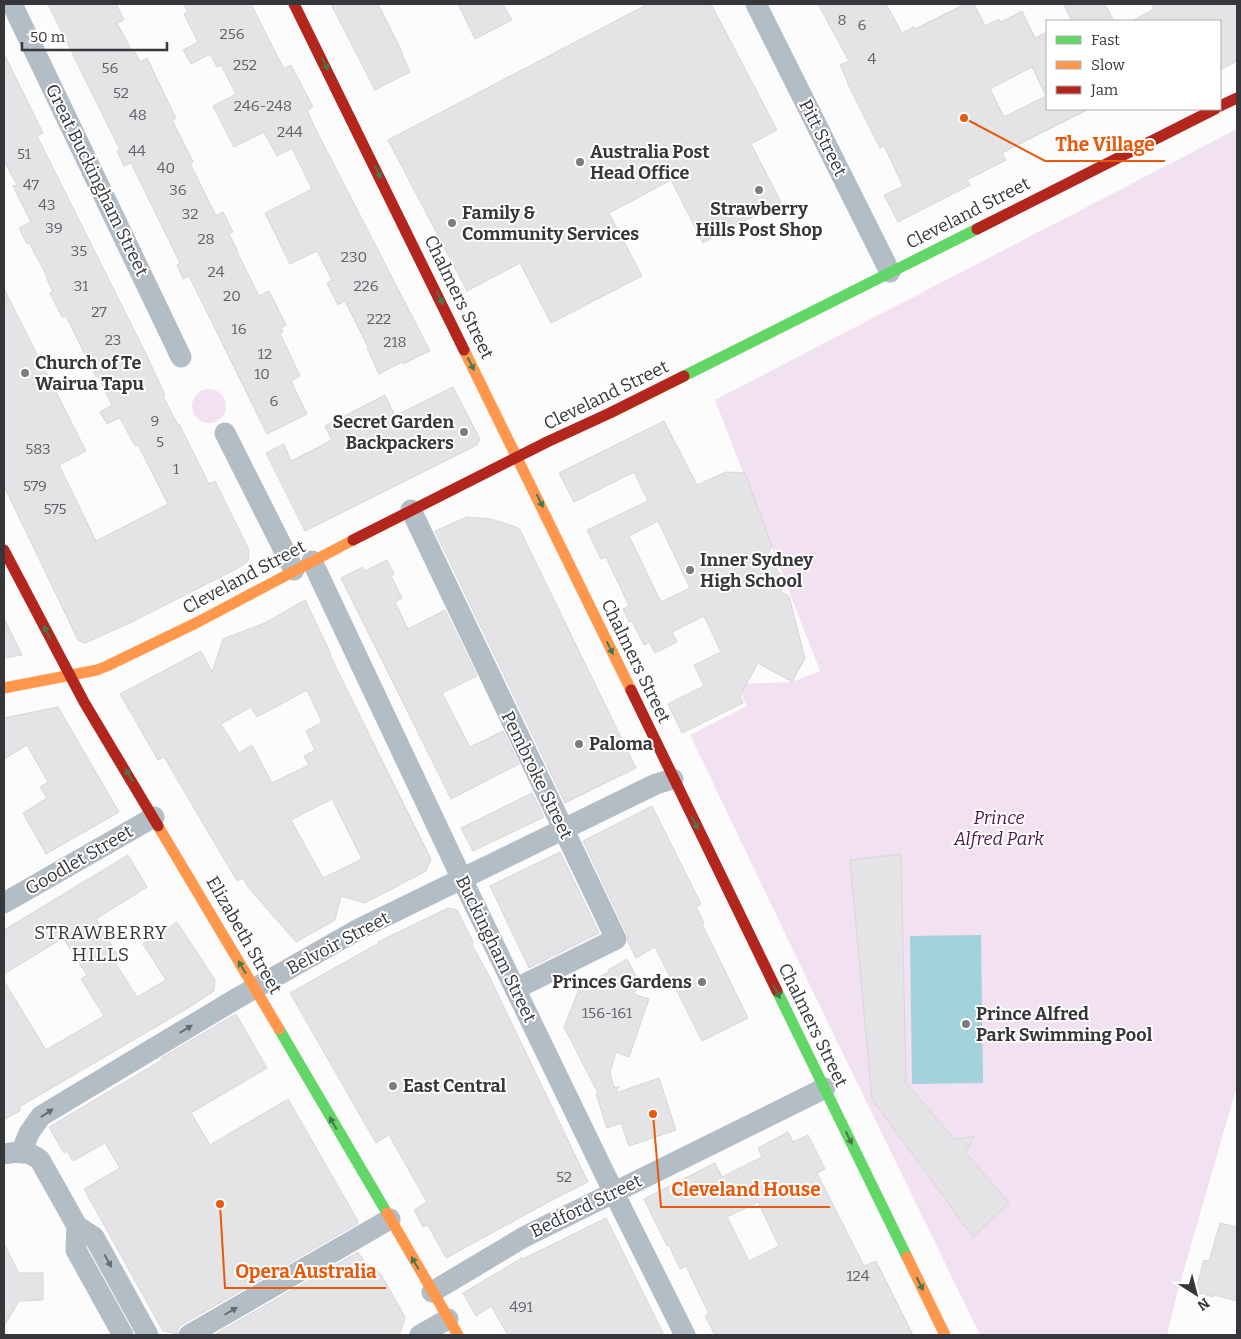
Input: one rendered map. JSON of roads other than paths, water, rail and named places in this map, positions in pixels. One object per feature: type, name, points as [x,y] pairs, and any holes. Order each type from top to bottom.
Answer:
[{"type":"main road","name":"Chalmers Street","points":[[294,4],[357,128],[518,457],[944,1335]]},
{"type":"main road","points":[[1221,106],[1237,98]]},
{"type":"main road","name":"Cleveland Street","points":[[4,688],[97,670],[107,666],[198,622],[303,565],[411,510],[610,413],[1213,110]]},
{"type":"main road","name":"Elizabeth Street","points":[[4,550],[70,675],[453,1327]]},
{"type":"street","name":"Great Buckingham Street","points":[[12,4],[181,357]]},
{"type":"street","name":"Pitt Street","points":[[756,4],[890,272]]},
{"type":"street","points":[[225,433],[303,565]]},
{"type":"street","name":"Pembroke Street","points":[[411,510],[616,939],[515,989]]},
{"type":"street","name":"Buckingham Street","points":[[303,565],[462,879],[684,1335]]},
{"type":"street","name":"Belvoir Street","points":[[12,1153],[41,1116],[255,988],[359,929],[656,784],[673,779]]},
{"type":"street","name":"Goodlet Street","points":[[4,903],[154,817]]},
{"type":"street","name":"Bedford Street","points":[[432,1292],[524,1237],[825,1088]]},
{"type":"street","points":[[12,1153],[31,1153],[40,1160],[77,1226],[94,1237],[148,1335]]},
{"type":"street","points":[[189,1335],[390,1219]]},
{"type":"street","points":[[77,1226],[76,1250],[122,1335]]},
{"type":"street","points":[[420,1335],[453,1327]]},
{"type":"water","points":[[981,935],[983,1083],[912,1084],[910,936]]},
{"type":"place","name":"The Village","points":[[964,118]]},
{"type":"place","name":"Australia Post Head Office","points":[[580,162]]},
{"type":"place","name":"Strawberry Hills Post Shop","points":[[759,190]]},
{"type":"place","name":"Family & Community Services","points":[[452,223]]},
{"type":"place","name":"Church of Te Wairua Tapu","points":[[25,373]]},
{"type":"place","name":"Secret Garden Backpackers","points":[[464,432]]},
{"type":"place","name":"Inner Sydney High School","points":[[690,570]]},
{"type":"place","name":"Paloma","points":[[579,744]]},
{"type":"place","name":"Princes Gardens","points":[[702,982]]},
{"type":"place","name":"Prince Alfred Park Swimming Pool","points":[[966,1024]]},
{"type":"place","name":"East Central","points":[[393,1086]]},
{"type":"place","name":"Cleveland House","points":[[653,1114]]},
{"type":"place","name":"Opera Australia","points":[[220,1204]]},
{"type":"district","name":"STRAWBERRY HILLS","points":[[101,943]]},
{"type":"park label","name":"Prince Alfred Park","points":[[999,828]]}]
